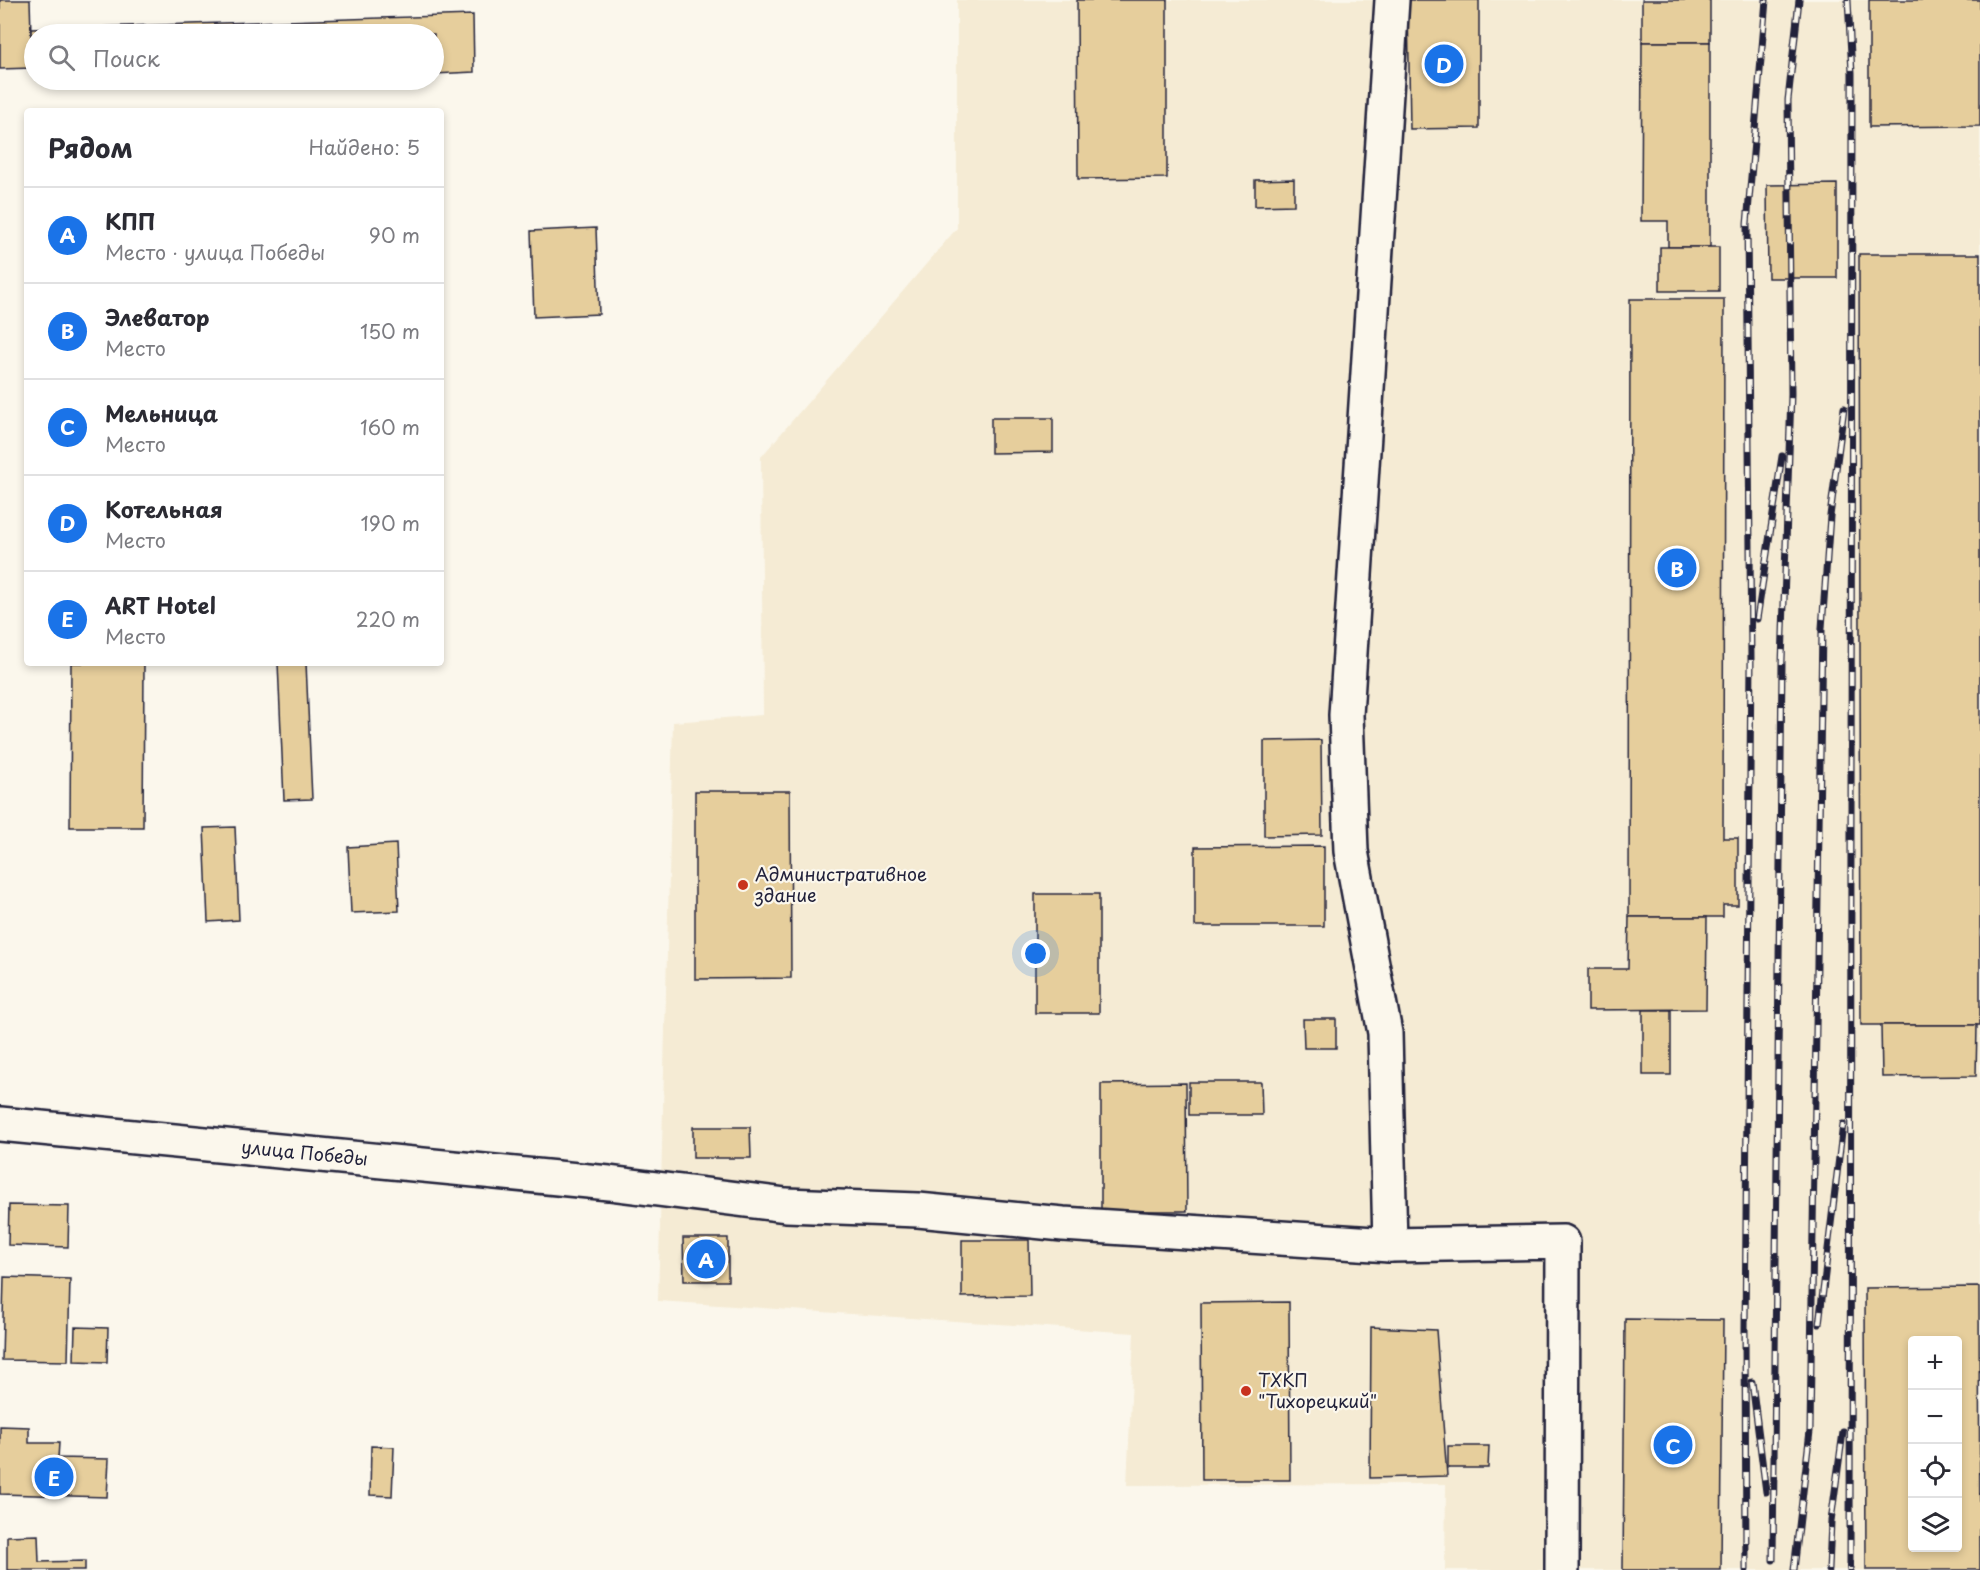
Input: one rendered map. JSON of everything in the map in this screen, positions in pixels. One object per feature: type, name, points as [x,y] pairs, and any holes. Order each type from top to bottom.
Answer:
[{"type":"street","points":[[1390,1245],[1385,1034],[1351,851],[1346,715],[1392,0]]},
{"type":"street","name":"улица Победы","points":[[0,1124],[609,1183],[786,1204],[918,1210],[1063,1224],[1390,1245],[1563,1242],[1562,1570]]},
{"type":"shaded area","name":"ТХКП \"Тихорецкий\"","points":[[957,0],[1980,0],[1980,1570],[1445,1570],[1446,1484],[1127,1485],[1134,1333],[658,1301],[673,722],[763,715],[761,457],[957,228]]},
{"type":"building","points":[[0,0],[30,0],[31,24],[24,24],[24,68],[0,69]]},
{"type":"building","points":[[1077,0],[1167,0],[1167,178],[1078,179]]},
{"type":"building","points":[[1408,0],[1479,0],[1479,128],[1410,129]]},
{"type":"building","points":[[1642,0],[1710,0],[1710,42],[1642,42]]},
{"type":"building","points":[[1869,0],[1980,0],[1980,126],[1869,127]]},
{"type":"building","points":[[473,15],[474,72],[444,74],[444,24],[189,24]]},
{"type":"building","points":[[1642,42],[1710,42],[1710,247],[1668,247],[1668,221],[1641,221]]},
{"type":"building","points":[[1294,179],[1294,205],[1255,206],[1255,180]]},
{"type":"building","points":[[1837,184],[1837,278],[1768,278],[1767,185]]},
{"type":"building","points":[[596,228],[599,314],[534,317],[531,231]]},
{"type":"building","points":[[1660,247],[1719,247],[1719,291],[1660,291]]},
{"type":"building","points":[[1859,254],[1980,254],[1980,1025],[1861,1025]]},
{"type":"building","points":[[1630,299],[1724,299],[1723,838],[1738,838],[1738,905],[1723,905],[1723,917],[1629,917]]},
{"type":"building","points":[[991,418],[1053,418],[1053,452],[991,453]]},
{"type":"building","points":[[71,666],[144,666],[143,827],[70,827]]},
{"type":"building","points":[[278,666],[306,666],[312,799],[284,800]]},
{"type":"building","points":[[1321,740],[1322,835],[1264,836],[1264,741]]},
{"type":"building","name":"Административное здание","points":[[695,791],[790,791],[791,978],[695,979]]},
{"type":"building","points":[[235,827],[239,920],[208,922],[204,828]]},
{"type":"building","points":[[396,844],[399,911],[351,913],[348,847]]},
{"type":"building","points":[[1324,846],[1324,926],[1195,926],[1195,847]]},
{"type":"building","points":[[1035,894],[1099,894],[1099,1013],[1035,1013]]},
{"type":"building","points":[[1629,917],[1707,917],[1706,1009],[1588,1010],[1588,969],[1628,969]]},
{"type":"building","points":[[1643,1010],[1671,1010],[1671,1075],[1643,1075]]},
{"type":"building","points":[[1303,1019],[1336,1019],[1336,1048],[1304,1048]]},
{"type":"building","points":[[1881,1025],[1977,1025],[1976,1076],[1882,1077]]},
{"type":"building","points":[[1189,1082],[1261,1082],[1262,1115],[1189,1115]]},
{"type":"building","points":[[1186,1083],[1187,1211],[1101,1211],[1101,1084]]},
{"type":"building","points":[[693,1127],[750,1127],[751,1158],[693,1158]]},
{"type":"building","points":[[9,1205],[69,1206],[68,1247],[8,1245]]},
{"type":"building","points":[[683,1238],[728,1238],[728,1281],[684,1281]]},
{"type":"building","points":[[962,1240],[1029,1240],[1030,1296],[962,1297]]},
{"type":"building","points":[[4,1277],[70,1279],[68,1361],[2,1360]]},
{"type":"building","points":[[1979,1287],[1980,1570],[1866,1570],[1865,1288]]},
{"type":"building","name":"ТХКП \"Тихорецкий\"","points":[[1289,1302],[1290,1480],[1202,1480],[1201,1303]]},
{"type":"building","points":[[1625,1319],[1723,1320],[1721,1570],[1623,1570]]},
{"type":"building","points":[[75,1327],[108,1328],[107,1362],[74,1361]]},
{"type":"building","points":[[1371,1327],[1436,1330],[1447,1476],[1370,1478]]},
{"type":"building","points":[[0,1426],[29,1427],[29,1443],[59,1443],[58,1458],[109,1459],[107,1497],[0,1494]]},
{"type":"building","points":[[371,1446],[394,1447],[392,1496],[370,1495]]},
{"type":"building","points":[[1448,1446],[1489,1446],[1488,1468],[1448,1468]]},
{"type":"building","points":[[38,1535],[39,1562],[85,1561],[85,1570],[7,1570],[7,1536]]},
{"type":"railway","points":[[1746,1570],[1745,1331],[1751,659],[1747,224],[1766,0]]},
{"type":"railway","points":[[1773,1560],[1782,662],[1791,394],[1788,100],[1799,0]]},
{"type":"railway","points":[[1848,0],[1852,73],[1850,1570]]},
{"type":"railway","points":[[1794,1570],[1810,1431],[1822,628],[1830,516],[1844,408]]},
{"type":"railway","points":[[1757,619],[1782,456]]},
{"type":"railway","points":[[1819,1324],[1843,1124]]},
{"type":"railway","points":[[1752,1382],[1766,1492]]},
{"type":"railway","points":[[1829,1570],[1831,1521],[1843,1432]]},
{"type":"place","name":"Котельная","points":[[1444,64]]},
{"type":"place","name":"Элеватор","points":[[1677,568]]},
{"type":"place","name":"Административное здание","points":[[743,885]]},
{"type":"place","name":"КПП","points":[[706,1259]]},
{"type":"place","name":"ТХКП \"Тихорецкий\"","points":[[1246,1391]]},
{"type":"place","name":"Мельница","points":[[1673,1445]]},
{"type":"place","name":"ART Hotel","points":[[54,1477]]}]
